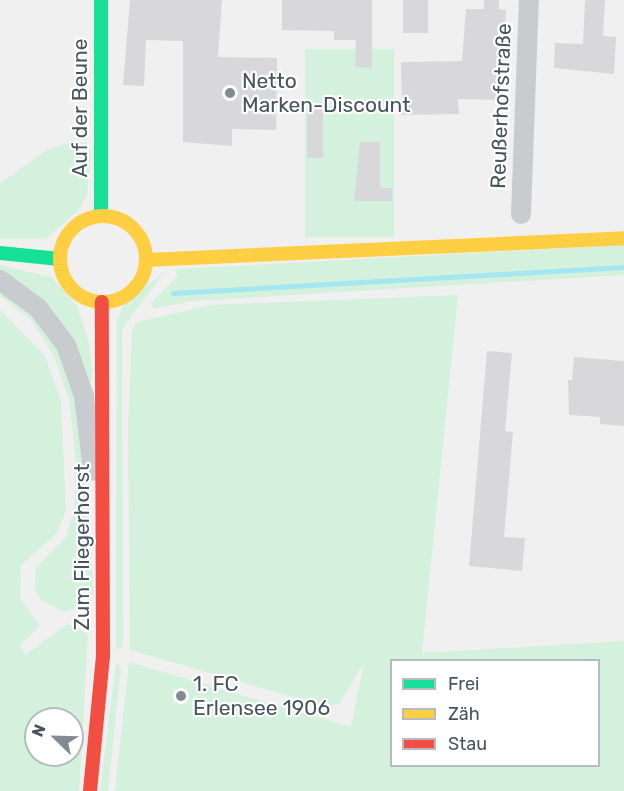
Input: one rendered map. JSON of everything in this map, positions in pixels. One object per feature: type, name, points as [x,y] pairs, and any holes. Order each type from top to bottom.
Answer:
[{"type":"main road","name":"Auf der Beune","points":[[101,0],[101,216]]},
{"type":"main road","points":[[101,216],[121,221],[137,233],[146,260],[132,289],[102,302],[77,294],[68,284],[60,259],[68,234],[77,225],[101,216]]},
{"type":"main road","points":[[146,260],[624,238]]},
{"type":"main road","points":[[0,253],[60,259]]},
{"type":"main road","name":"Zum Fliegerhorst","points":[[90,791],[103,657],[102,302]]},
{"type":"street","name":"Reußerhofstraße","points":[[521,214],[529,0]]},
{"type":"street","points":[[0,280],[38,308],[66,345],[84,396],[104,533]]},
{"type":"green space","points":[[305,49],[394,49],[394,237],[305,237]]},
{"type":"green space","points":[[71,142],[87,143],[91,154],[87,195],[78,211],[45,239],[0,239],[0,184],[45,151]]},
{"type":"green space","points":[[624,245],[624,275],[192,301],[153,309],[151,303],[177,277],[176,269]]},
{"type":"green space","points":[[0,265],[51,277],[77,306],[89,342],[93,378],[87,386],[0,274]]},
{"type":"green space","points":[[164,272],[122,329],[123,639],[122,648],[116,650],[117,321],[124,304]]},
{"type":"green space","points":[[0,285],[35,312],[62,347],[80,395],[94,594],[87,604],[64,612],[41,600],[35,589],[36,568],[66,537],[74,512],[76,460],[69,399],[53,354],[30,319],[0,296]]},
{"type":"green space","points":[[458,295],[422,653],[624,641],[624,791],[115,791],[129,662],[351,727],[364,663],[340,703],[328,707],[130,650],[128,427],[132,330],[137,322],[211,305]]},
{"type":"green space","points":[[0,310],[45,356],[61,401],[66,511],[57,533],[21,565],[20,598],[40,626],[20,645],[25,655],[68,624],[88,634],[84,707],[24,707],[24,767],[80,767],[79,791],[0,791]]},
{"type":"green space","points":[[116,662],[121,667],[108,791],[100,791]]},
{"type":"building","points":[[130,0],[222,0],[218,57],[277,58],[276,130],[232,129],[232,146],[183,142],[183,41],[146,40],[144,86],[123,85]]},
{"type":"building","points":[[282,0],[372,0],[372,68],[355,67],[356,40],[334,40],[334,31],[282,30]]},
{"type":"building","points":[[403,0],[428,0],[428,33],[403,33]]},
{"type":"building","points":[[484,0],[499,0],[499,9],[506,10],[501,100],[458,99],[459,114],[402,115],[401,62],[462,61],[466,9],[484,9]]},
{"type":"building","points":[[585,0],[605,0],[603,36],[616,37],[614,74],[554,68],[555,43],[583,44]]},
{"type":"building","points":[[307,107],[323,107],[323,158],[307,158]]},
{"type":"building","points":[[360,142],[380,142],[380,188],[392,188],[392,201],[354,201]]},
{"type":"building","points":[[487,351],[512,353],[505,431],[513,432],[504,537],[525,538],[522,571],[469,566]]},
{"type":"building","points":[[574,357],[624,361],[624,426],[600,424],[600,417],[569,415],[568,380],[572,380]]},
{"type":"waterway","points":[[173,293],[624,267]]},
{"type":"traffic: fast","points":[[101,0],[101,216]]},
{"type":"traffic: fast","points":[[0,253],[60,259]]},
{"type":"traffic: slow","points":[[103,216],[119,220],[133,229],[142,243],[146,259],[142,275],[133,289],[119,298],[103,302],[87,298],[73,289],[64,275],[60,259],[64,243],[73,229],[87,220],[103,216]]},
{"type":"traffic: slow","points":[[146,260],[624,238]]},
{"type":"traffic: jam","points":[[90,791],[103,656],[102,302]]},
{"type":"place","name":"Netto Marken-Discount","points":[[230,93]]},
{"type":"place","name":"1. FC Erlensee 1906","points":[[181,696]]}]
